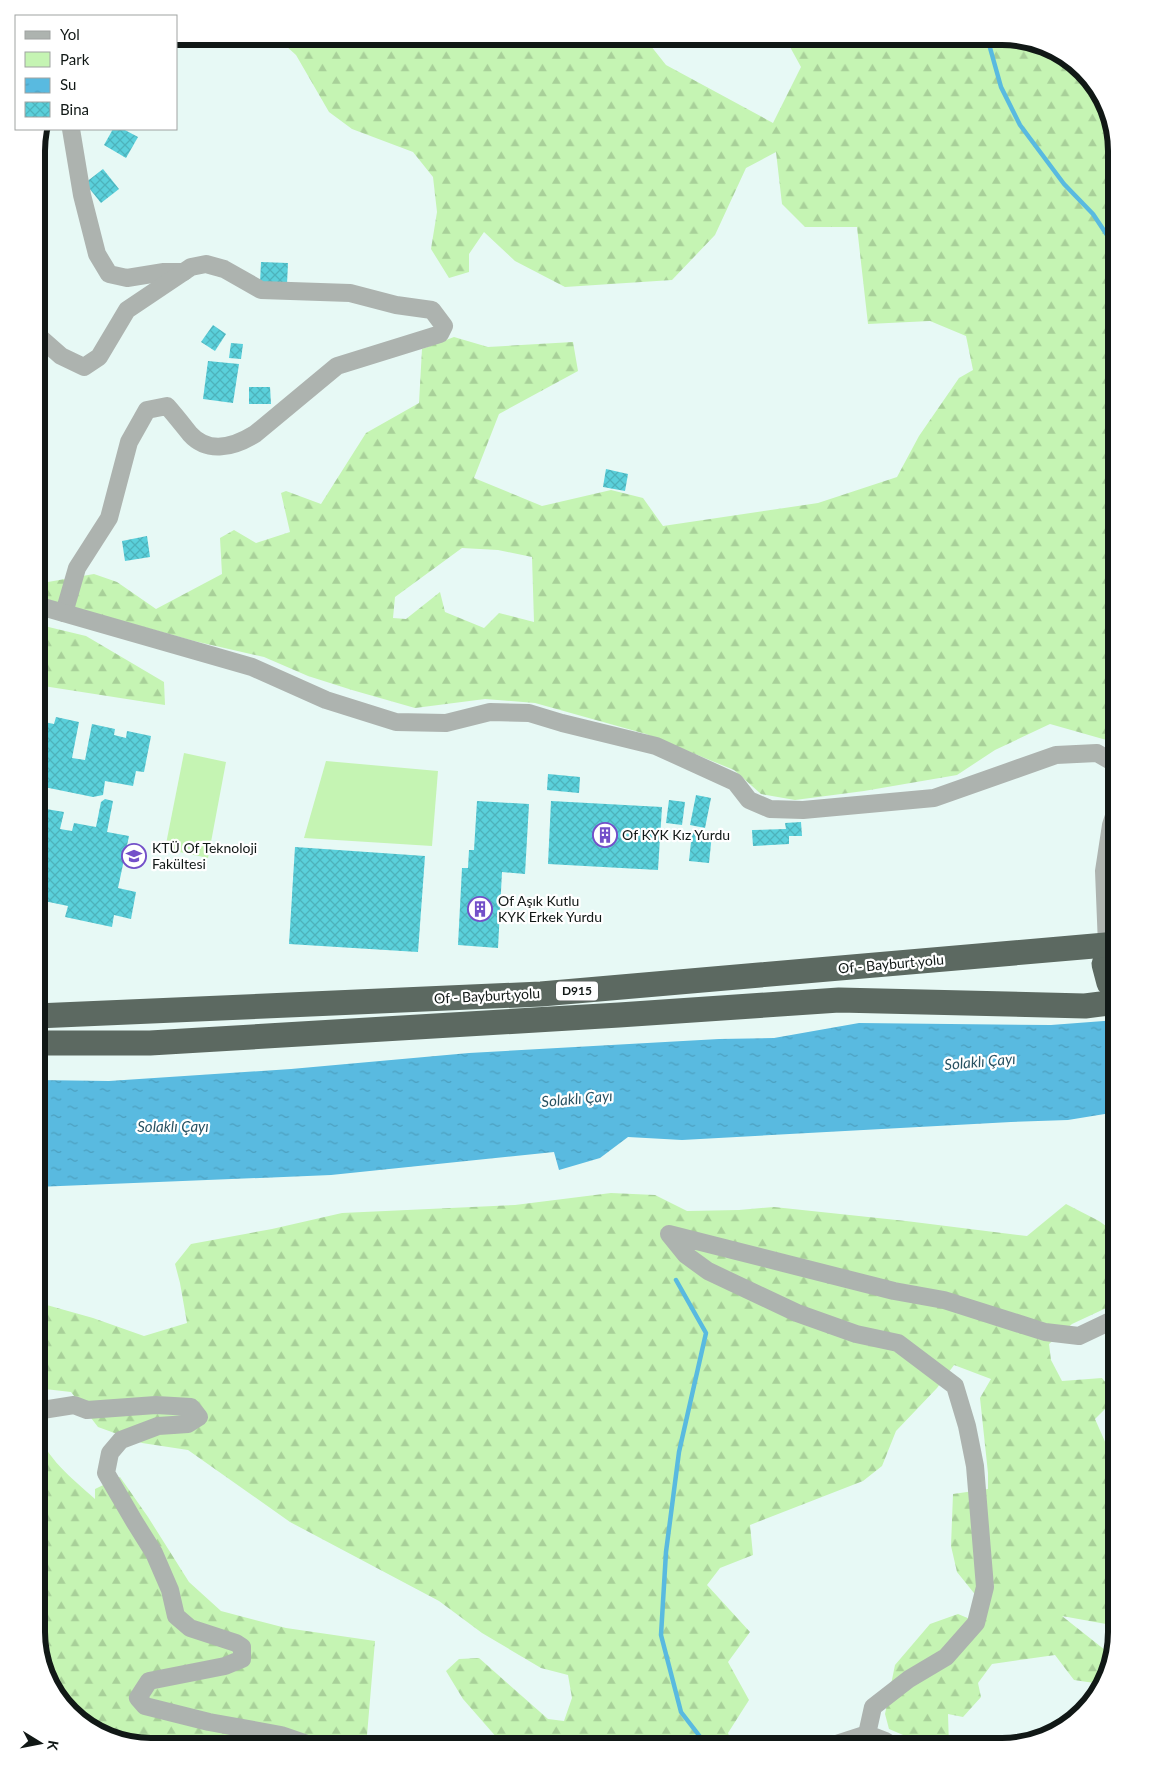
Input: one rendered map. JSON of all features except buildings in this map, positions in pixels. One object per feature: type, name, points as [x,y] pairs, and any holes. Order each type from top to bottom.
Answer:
[{"type":"highway","name":"Of - Bayburt yolu","points":[[45,1016],[541,994],[1108,945]]},
{"type":"highway","points":[[1108,954],[1104,964],[1108,979]]},
{"type":"highway","name":"Of - Bayburt yolu","points":[[45,1043],[150,1043],[839,1000],[1085,1006],[1108,1003]]},
{"type":"street","points":[[70,130],[82,195],[97,254],[109,274],[127,278],[164,272],[184,272]]},
{"type":"street","points":[[45,342],[61,356],[84,367],[99,357],[127,310],[191,267],[206,264],[224,269],[261,290],[350,293],[396,305],[432,310],[444,326],[440,334],[336,366],[255,434],[241,442],[221,447],[204,445],[191,435],[167,406],[148,410],[129,442],[108,518],[78,568],[64,613]]},
{"type":"street","points":[[45,608],[252,667],[326,700],[396,722],[446,723],[490,712],[530,712],[562,723],[656,746],[735,782],[749,800],[770,809],[803,810],[934,798],[1056,755],[1097,753],[1108,759]]},
{"type":"street","points":[[1108,844],[1104,870],[1108,908]]},
{"type":"street","points":[[867,1734],[873,1707],[909,1679],[946,1656],[976,1623],[983,1596],[985,1587],[976,1466],[955,1386],[898,1342],[856,1334],[796,1313],[708,1271],[686,1255],[669,1234],[894,1291],[944,1300],[1045,1332],[1079,1336],[1108,1322]]},
{"type":"street","points":[[45,1410],[74,1405],[87,1410],[156,1405],[191,1407],[199,1417],[188,1424],[158,1426],[121,1440],[110,1453],[106,1473],[154,1553],[170,1590],[176,1616],[190,1628],[236,1642],[242,1647],[242,1659],[225,1666],[149,1680],[138,1698],[145,1706],[209,1722],[289,1738]]},
{"type":"street","points":[[855,1738],[867,1734],[877,1738]]},
{"type":"green space","points":[[285,45],[650,45],[666,65],[773,123],[801,67],[789,45],[1009,45],[1022,47],[1049,56],[1072,71],[1094,98],[1100,111],[1107,137],[1108,151],[1108,740],[1050,724],[995,750],[957,775],[864,791],[795,800],[761,794],[734,770],[646,734],[535,703],[485,699],[415,708],[308,676],[264,657],[194,641],[45,600],[45,582],[94,574],[117,582],[156,609],[222,574],[220,538],[234,530],[256,543],[290,532],[281,493],[286,491],[321,504],[366,433],[419,403],[422,349],[454,337],[488,347],[573,342],[578,371],[499,414],[474,478],[542,506],[611,490],[643,498],[663,526],[818,503],[897,477],[919,436],[959,378],[973,370],[966,336],[930,321],[868,324],[857,227],[805,227],[782,204],[776,152],[746,168],[715,235],[672,280],[565,287],[515,261],[484,232],[469,254],[469,272],[449,278],[431,249],[437,212],[433,177],[413,152],[352,129],[329,112],[296,55]],"holes":[[[462,548],[498,550],[532,557],[534,622],[499,613],[484,628],[445,612],[440,592],[406,619],[393,618],[395,597]]]},
{"type":"green space","points":[[45,626],[86,636],[164,682],[165,705],[45,686]]},
{"type":"green space","points":[[184,753],[226,762],[208,858],[165,849]]},
{"type":"green space","points":[[326,761],[438,771],[432,846],[304,838]]},
{"type":"green space","points":[[611,1193],[655,1195],[687,1211],[774,1207],[1027,1236],[1066,1204],[1108,1228],[1108,1307],[1072,1324],[1049,1344],[1051,1360],[1062,1381],[1102,1378],[1108,1386],[1108,1406],[1095,1419],[1108,1449],[1108,1624],[1062,1616],[1106,1651],[1095,1683],[1074,1680],[1055,1655],[992,1664],[978,1683],[981,1697],[963,1717],[948,1714],[949,1738],[910,1738],[889,1729],[885,1714],[895,1665],[930,1624],[958,1614],[982,1624],[986,1608],[957,1572],[951,1546],[953,1494],[988,1489],[980,1398],[991,1379],[954,1365],[937,1388],[896,1431],[882,1466],[863,1481],[750,1525],[753,1555],[720,1568],[707,1585],[750,1632],[728,1662],[749,1700],[728,1733],[730,1738],[497,1738],[463,1699],[446,1671],[459,1659],[479,1658],[548,1719],[564,1721],[572,1698],[568,1675],[541,1668],[482,1633],[439,1601],[290,1522],[188,1450],[142,1443],[98,1427],[71,1392],[45,1389],[45,1305],[93,1318],[144,1336],[187,1323],[175,1264],[191,1244],[272,1229],[342,1213],[515,1205]]},
{"type":"green space","points":[[45,1446],[60,1467],[95,1499],[95,1489],[120,1477],[189,1582],[221,1611],[286,1628],[375,1641],[367,1738],[144,1738],[124,1734],[98,1724],[76,1707],[59,1685],[53,1672],[46,1646]]},
{"type":"water","name":"Solaklı Çayı","points":[[1108,1021],[1108,1113],[1068,1120],[682,1140],[628,1137],[600,1158],[559,1170],[554,1152],[331,1175],[45,1187],[45,1080],[109,1081],[291,1069],[469,1053],[719,1039],[774,1038],[859,1023],[1051,1025]]},
{"type":"waterway","points":[[989,45],[1001,87],[1020,125],[1064,184],[1093,214],[1108,236]]},
{"type":"waterway","points":[[676,1280],[706,1333],[679,1452],[666,1552],[661,1635],[681,1712],[701,1738]]},
{"type":"place","name":"Of KYK Kız Yurdu","points":[[605,835]]},
{"type":"place","name":"KTÜ Of Teknoloji Fakültesi","points":[[134,856]]},
{"type":"place","name":"Of Aşık Kutlu KYK Erkek Yurdu","points":[[480,909]]}]
